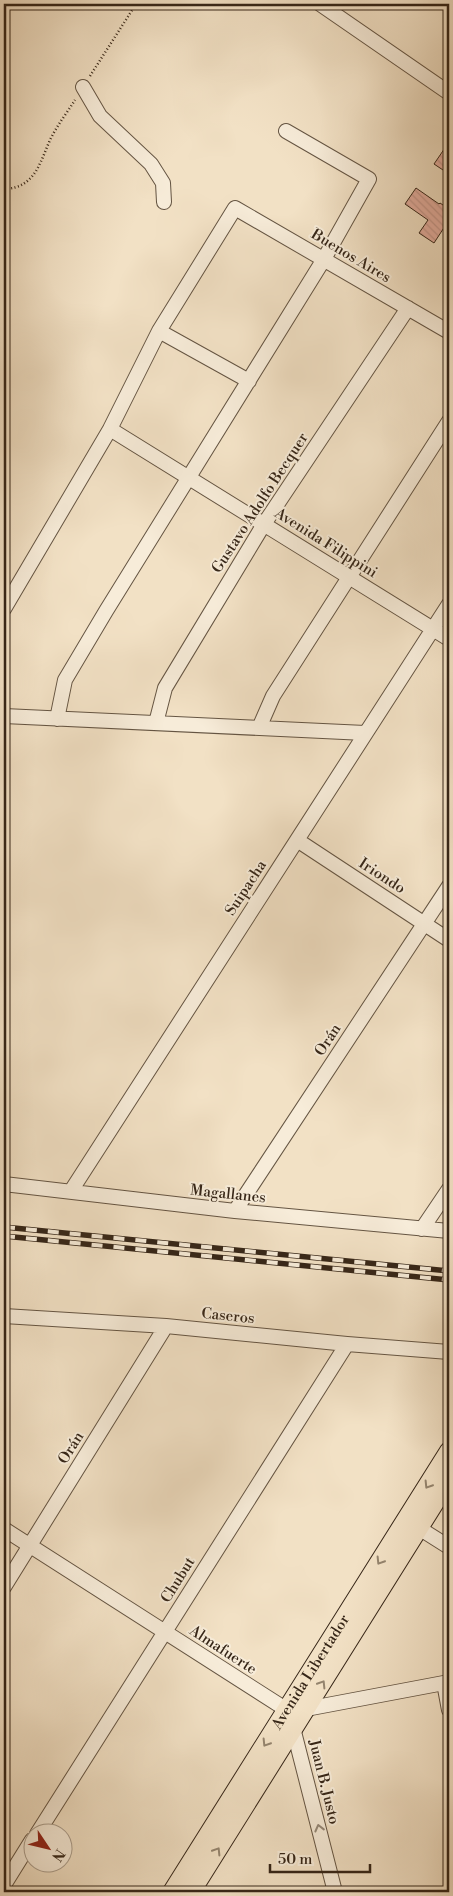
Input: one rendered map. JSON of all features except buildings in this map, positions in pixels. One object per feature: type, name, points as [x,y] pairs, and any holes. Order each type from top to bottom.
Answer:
[{"type":"main road","name":"Avenida Libertador","points":[[191,1892],[306,1709],[413,1524],[449,1451]]},
{"type":"main road","name":"Avenida Libertador","points":[[172,1892],[287,1710],[413,1524],[449,1480]]},
{"type":"street","points":[[320,4],[449,93]]},
{"type":"street","points":[[83,88],[100,116],[151,164],[163,183],[164,202]]},
{"type":"street","points":[[57,719],[66,680],[106,611],[190,478],[324,258],[369,179],[286,131]]},
{"type":"street","name":"Buenos Aires","points":[[159,330],[236,208],[449,332]]},
{"type":"street","name":"Gustavo Adolfo Becquer","points":[[156,723],[165,688],[264,524],[408,308]]},
{"type":"street","points":[[4,609],[110,428],[159,330],[249,381]]},
{"type":"street","points":[[259,728],[273,696],[449,420]]},
{"type":"street","name":"Avenida Filippini","points":[[110,428],[449,638]]},
{"type":"street","name":"Suipacha","points":[[71,1191],[449,604]]},
{"type":"street","points":[[4,716],[365,734]]},
{"type":"street","name":"Iriondo","points":[[297,840],[449,940]]},
{"type":"street","name":"Orán","points":[[235,1211],[449,886]]},
{"type":"street","name":"Magallanes","points":[[4,1184],[235,1211],[422,1230],[449,1231]]},
{"type":"street","points":[[422,1230],[449,1189]]},
{"type":"street","name":"Caseros","points":[[4,1316],[166,1326],[449,1352]]},
{"type":"street","name":"Orán","points":[[4,1587],[166,1326]]},
{"type":"street","name":"Chubut","points":[[43,1824],[347,1344]]},
{"type":"street","points":[[413,1524],[449,1547]]},
{"type":"street","name":"Almafuerte","points":[[4,1529],[287,1710]]},
{"type":"street","points":[[287,1710],[306,1709],[447,1683],[449,1710]]},
{"type":"street","name":"Juan B. Justo","points":[[287,1710],[335,1892]]},
{"type":"street","points":[[4,1885],[22,1856]]},
{"type":"path","points":[[4,189],[14,189],[27,182]]},
{"type":"railway","points":[[4,1227],[449,1271]]},
{"type":"railway","points":[[4,1236],[449,1280]]}]
